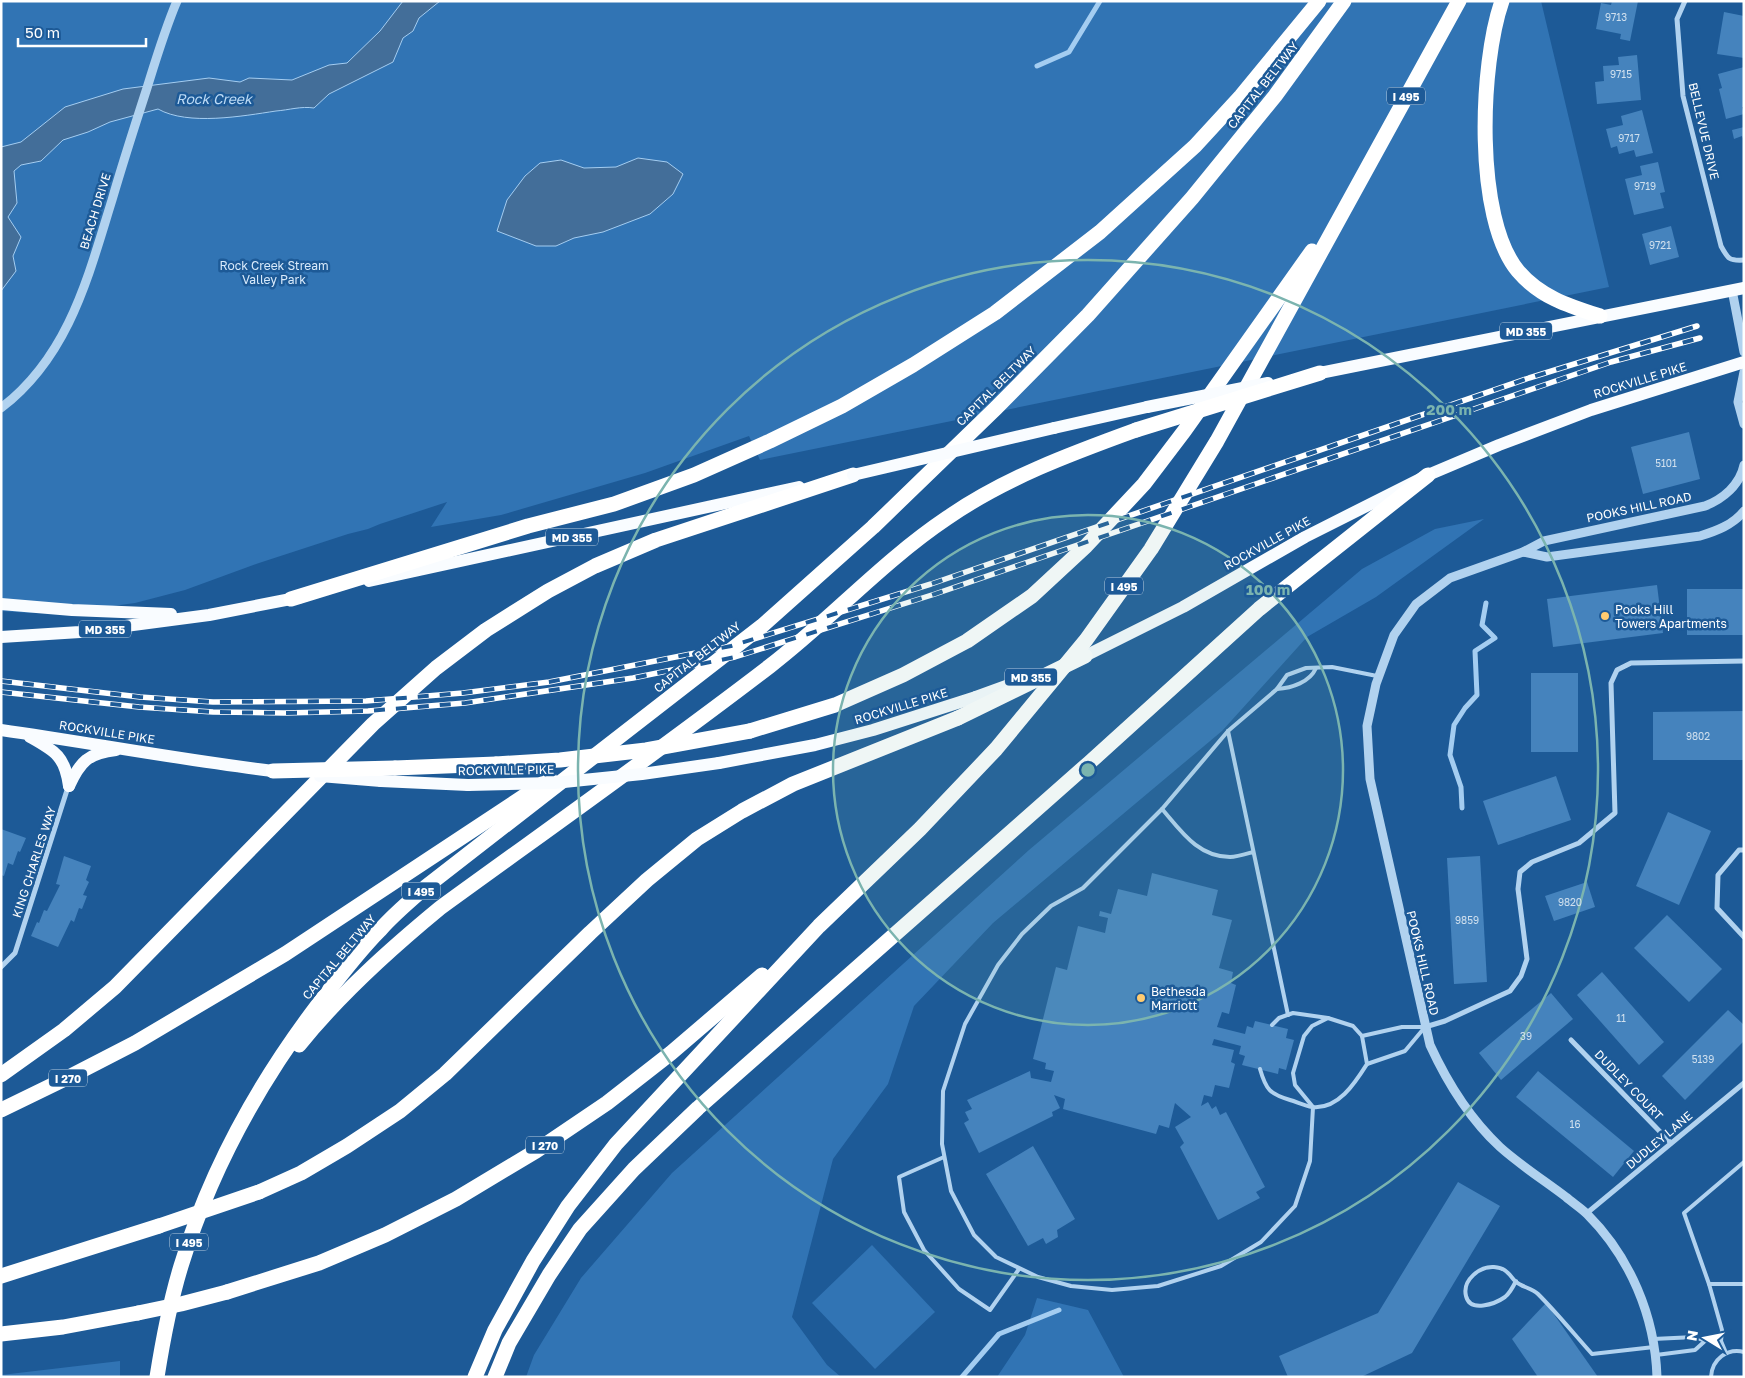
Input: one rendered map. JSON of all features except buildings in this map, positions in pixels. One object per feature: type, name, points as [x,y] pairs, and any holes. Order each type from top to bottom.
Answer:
[{"type":"highway","points":[[291,599],[528,526],[614,504],[669,484],[770,442],[842,406],[913,365],[995,313],[1100,232],[1195,146],[1241,96],[1319,1]]},
{"type":"highway","name":"CAPITAL BELTWAY","points":[[157,1377],[165,1326],[181,1266],[204,1202],[244,1115],[300,1029],[334,984],[380,929],[427,886],[762,626],[873,526],[996,408],[1088,315],[1192,198],[1275,96],[1344,1]]},
{"type":"highway","name":"I 495","points":[[475,1377],[495,1330],[533,1261],[568,1206],[616,1144],[819,926],[920,829],[996,749],[1086,640],[1151,549],[1217,441],[1459,1]]},
{"type":"highway","points":[[1502,1],[1490,54],[1485,100],[1489,185],[1495,222],[1504,249],[1518,271],[1538,289],[1559,303],[1600,316]]},
{"type":"highway","points":[[273,771],[395,768],[560,760],[646,750],[750,731],[835,706],[903,675],[967,641],[1032,596],[1086,546],[1144,484],[1185,430],[1354,192]]},
{"type":"highway","points":[[244,1115],[305,1038],[349,990],[398,942],[440,908],[772,664],[897,555],[947,518],[1004,483],[1068,455],[1136,430],[1320,373]]},
{"type":"highway","points":[[1,1075],[64,1030],[115,986],[374,724],[436,668],[486,630],[548,591],[595,566],[656,540],[853,475]]},
{"type":"highway","points":[[494,1377],[509,1343],[554,1267],[580,1229],[634,1169],[698,1108],[1089,764],[1259,609],[1428,475]]},
{"type":"highway","points":[[1,1276],[259,1192],[301,1174],[347,1146],[407,1105],[445,1074],[590,933],[697,839],[742,811],[793,784],[958,718],[1085,656]]},
{"type":"highway","name":"I 270","points":[[1,1110],[134,1043],[285,954],[648,715]]},
{"type":"highway","name":"I 270","points":[[1,1334],[63,1327],[138,1314],[181,1304],[226,1292],[319,1262],[385,1235],[456,1199],[536,1151],[608,1103],[671,1053],[819,926]]},
{"type":"main road","name":"MD 355","points":[[1,637],[80,632],[209,616],[853,475],[1147,407],[1738,289]]},
{"type":"main road","name":"ROCKVILLE PIKE","points":[[1,730],[207,763],[273,771],[381,781],[468,785],[554,783],[642,774],[719,763],[816,745],[873,730],[976,697],[1085,656],[1184,607],[1305,537],[1428,475],[1498,445],[1591,410],[1744,362]]},
{"type":"main road","points":[[1,604],[72,610],[209,616]]},
{"type":"main road","points":[[23,733],[52,749],[58,755],[67,772],[68,786]]},
{"type":"main road","points":[[68,786],[78,768],[88,758],[100,752],[128,749]]},
{"type":"street","name":"BEACH DRIVE","points":[[1,408],[27,385],[42,367],[67,327],[86,284],[123,163],[177,1]]},
{"type":"street","name":"BELLEVUE DRIVE","points":[[1685,1],[1677,19],[1683,96],[1721,246],[1727,257],[1734,260],[1744,260]]},
{"type":"street","points":[[1738,289],[1744,352]]},
{"type":"street","points":[[1744,372],[1738,402],[1744,424]]},
{"type":"street","name":"POOKS HILL ROAD","points":[[1657,1377],[1654,1347],[1642,1298],[1621,1256],[1587,1213],[1501,1148],[1475,1121],[1438,1063],[1425,1027],[1370,779],[1367,726],[1378,677],[1394,635],[1416,604],[1450,578],[1523,552],[1544,541],[1705,506],[1719,500],[1733,487],[1744,465]]},
{"type":"street","points":[[1523,552],[1547,557],[1700,536],[1720,529],[1740,516],[1744,511]]},
{"type":"street","points":[[1425,1027],[1445,1021],[1510,991],[1521,976],[1527,959],[1518,889],[1520,872],[1532,862],[1579,843],[1615,813],[1611,683],[1617,670],[1631,663],[1744,661]]},
{"type":"street","name":"KING CHARLES WAY","points":[[1,967],[15,952],[68,786]]},
{"type":"street","points":[[1744,850],[1739,850],[1718,875],[1717,908],[1744,937]]},
{"type":"street","name":"DUDLEY COURT","points":[[1571,1040],[1671,1143]]},
{"type":"street","name":"DUDLEY LANE","points":[[1587,1213],[1744,1083]]},
{"type":"lane","points":[[1328,1018],[1312,1026],[1304,1036],[1294,1073],[1295,1085],[1313,1107],[1310,1161],[1295,1206],[1261,1242],[1221,1266],[1158,1286],[1112,1290],[1071,1286],[1038,1277],[996,1257],[974,1234],[952,1191],[944,1157],[942,1144],[943,1091],[965,1024],[998,965],[1022,934],[1051,906],[1083,888],[1162,809],[1228,731],[1277,689],[1287,676],[1306,668],[1332,667],[1378,677]]},
{"type":"lane","points":[[1277,689],[1299,684],[1313,675],[1316,668]]},
{"type":"lane","points":[[1228,731],[1288,1015]]},
{"type":"lane","points":[[1162,809],[1193,845],[1207,853],[1230,857],[1253,852]]},
{"type":"lane","points":[[1272,1025],[1279,1018],[1293,1013],[1328,1018],[1353,1026],[1362,1036],[1367,1064]]},
{"type":"lane","points":[[1362,1036],[1402,1027],[1425,1027]]},
{"type":"lane","points":[[1260,1069],[1264,1083],[1274,1095],[1313,1107],[1328,1105],[1343,1096],[1357,1080],[1367,1064],[1405,1051],[1425,1027]]},
{"type":"lane","points":[[944,1157],[899,1177],[904,1212],[924,1250],[959,1289],[990,1310],[1019,1269]]},
{"type":"lane","points":[[1726,1353],[1721,1340],[1722,1330],[1709,1284],[1684,1214],[1744,1162]]},
{"type":"lane","points":[[1516,1282],[1504,1298],[1486,1306],[1470,1303],[1466,1296],[1466,1286],[1473,1275],[1481,1269],[1491,1266],[1506,1270],[1516,1282],[1536,1292],[1592,1354],[1654,1347],[1695,1337],[1705,1342],[1721,1340]]},
{"type":"lane","points":[[1709,1284],[1744,1284]]},
{"type":"lane","points":[[1654,1347],[1696,1350],[1705,1342]]},
{"type":"lane","points":[[1711,1377],[1714,1364],[1719,1358],[1733,1351],[1744,1352]]},
{"type":"green space","name":"Rock Creek Stream Valley Park","points":[[1,1],[1541,1],[1609,287],[760,460],[749,436],[645,473],[501,515],[431,527],[447,502],[259,563],[185,590],[135,603],[83,610],[31,613],[1,611]]},
{"type":"green space","points":[[1484,519],[1376,597],[1307,637],[1222,731],[993,923],[914,1006],[888,1084],[833,1159],[792,1317],[827,1365],[841,1377],[526,1377],[534,1355],[581,1278],[672,1173],[1029,850],[1362,569],[1435,529]]},
{"type":"green space","points":[[872,1245],[935,1312],[875,1369],[812,1303]]},
{"type":"green space","points":[[1037,1298],[1088,1310],[1124,1377],[997,1377],[1025,1335]]},
{"type":"green space","points":[[120,1361],[120,1377],[1,1377],[1,1375]]},
{"type":"water","name":"Rock Creek","points":[[403,1],[440,1],[419,18],[413,31],[403,38],[393,62],[329,94],[314,108],[216,118],[184,117],[158,109],[110,122],[63,140],[41,161],[21,165],[14,171],[17,203],[8,217],[21,237],[13,256],[16,271],[1,291],[1,147],[21,142],[65,107],[123,89],[209,78],[240,82],[249,78],[292,80],[329,65],[347,63],[380,31]]},
{"type":"water","points":[[638,158],[667,162],[683,174],[673,194],[650,214],[603,232],[574,238],[556,246],[536,246],[497,231],[507,200],[525,176],[540,163],[561,160],[584,168],[616,167]]},
{"type":"waterway","points":[[1037,66],[1069,52],[1100,1]]},
{"type":"waterway","points":[[1462,808],[1461,787],[1450,755],[1454,725],[1465,708],[1477,695],[1475,651],[1495,638],[1482,625],[1486,603]]},
{"type":"waterway","points":[[962,1377],[999,1334],[1059,1310]]},
{"type":"railway","points":[[1,681],[140,697],[213,702],[366,701],[463,693],[549,682],[731,646],[931,584],[1529,378],[1697,326]]},
{"type":"railway","points":[[1,692],[139,707],[213,712],[368,711],[465,703],[633,678],[735,657],[935,594],[1611,362],[1700,338]]},
{"type":"place","name":"Pooks Hill Towers Apartments","points":[[1605,616]]},
{"type":"place","name":"Bethesda Marriott","points":[[1141,998]]}]
